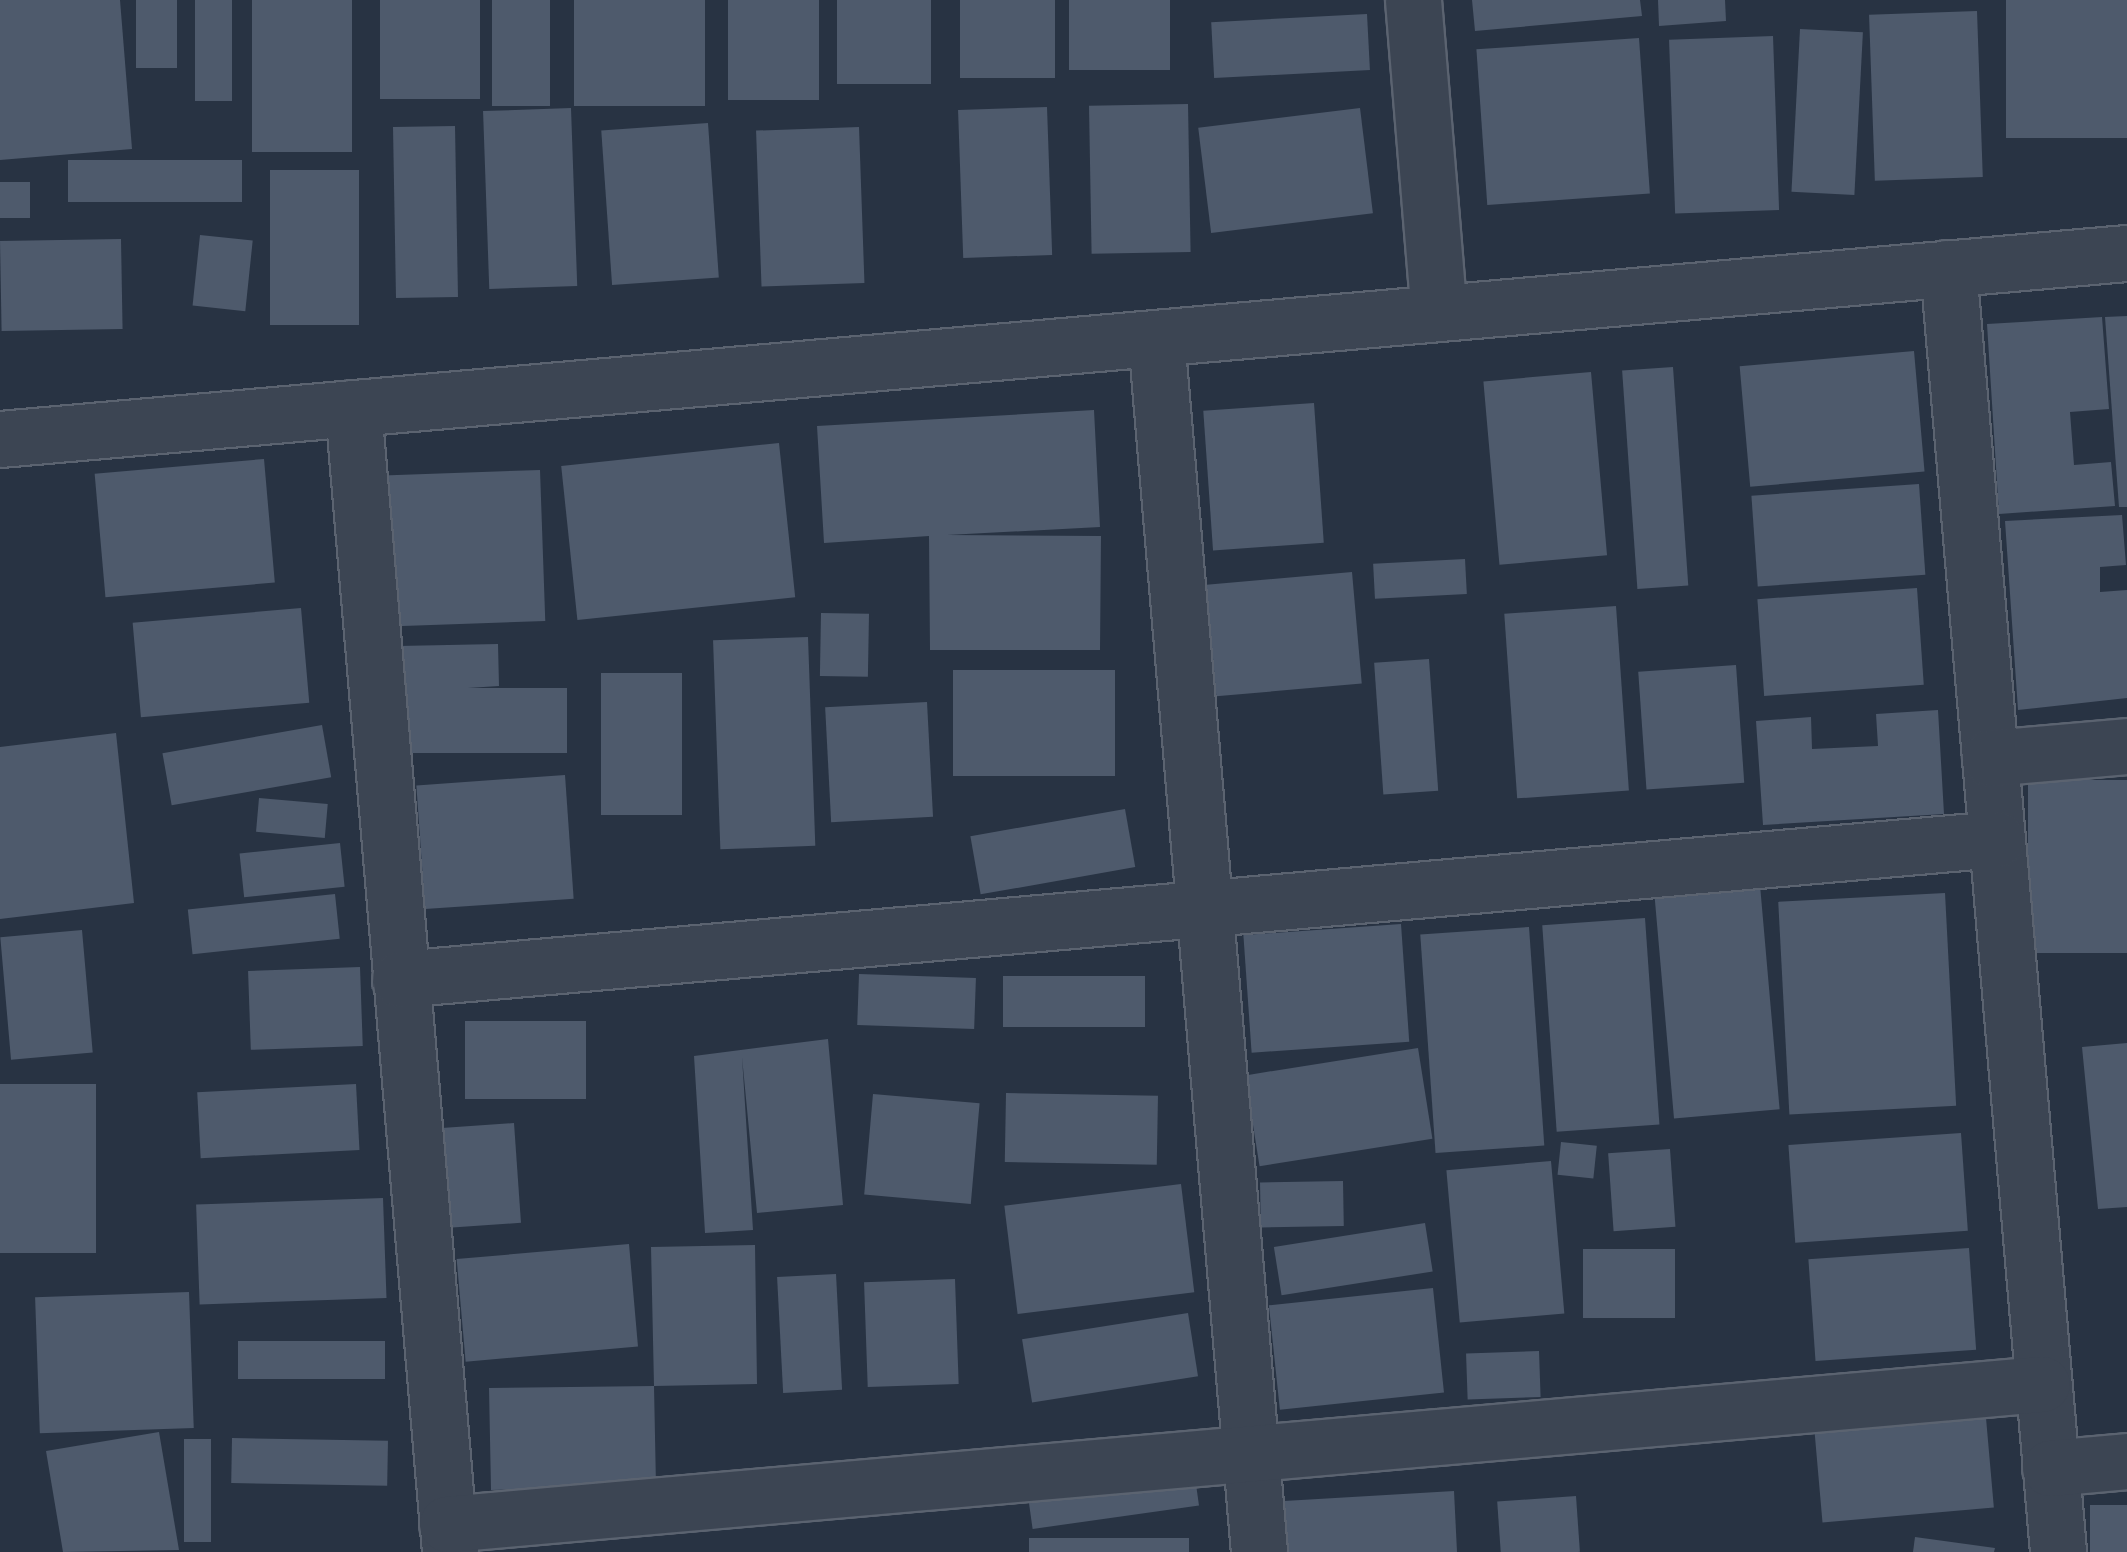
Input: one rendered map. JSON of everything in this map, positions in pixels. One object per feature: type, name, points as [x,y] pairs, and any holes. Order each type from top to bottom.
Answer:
[{"type":"street","points":[[1413,0],[1439,313]]},
{"type":"street","points":[[0,439],[2127,253]]},
{"type":"street","points":[[1948,268],[2058,1552]]},
{"type":"street","points":[[1156,338],[1259,1552]]},
{"type":"street","points":[[353,408],[448,1538],[1251,1454],[2042,1384]]},
{"type":"street","points":[[1990,758],[2127,746]]},
{"type":"street","points":[[400,979],[1997,839]]},
{"type":"street","points":[[2050,1468],[2127,1461]]},
{"type":"building","points":[[0,0],[120,0],[132,149],[0,160]]},
{"type":"building","points":[[136,0],[177,0],[177,68],[136,68]]},
{"type":"building","points":[[195,0],[232,0],[232,101],[195,101]]},
{"type":"building","points":[[252,0],[352,0],[352,152],[252,152]]},
{"type":"building","points":[[380,0],[480,0],[480,99],[380,99]]},
{"type":"building","points":[[492,0],[550,0],[550,106],[492,106]]},
{"type":"building","points":[[574,0],[705,0],[705,106],[574,106]]},
{"type":"building","points":[[728,0],[819,0],[819,100],[728,100]]},
{"type":"building","points":[[837,0],[931,0],[931,84],[837,84]]},
{"type":"building","points":[[960,0],[1055,0],[1055,78],[960,78]]},
{"type":"building","points":[[1069,0],[1170,0],[1170,70],[1069,70]]},
{"type":"building","points":[[1472,0],[1640,0],[1642,16],[1475,31]]},
{"type":"building","points":[[1658,0],[1725,0],[1726,21],[1659,26]]},
{"type":"building","points":[[2006,0],[2127,0],[2127,138],[2006,138]]},
{"type":"building","points":[[1977,11],[1983,177],[1875,181],[1869,15]]},
{"type":"building","points":[[1367,14],[1370,70],[1214,78],[1211,22]]},
{"type":"building","points":[[1800,29],[1863,32],[1854,195],[1791,192]]},
{"type":"building","points":[[1773,36],[1779,210],[1675,214],[1669,40]]},
{"type":"building","points":[[1639,38],[1650,194],[1487,205],[1476,49]]},
{"type":"building","points":[[1188,104],[1191,252],[1092,254],[1089,106]]},
{"type":"building","points":[[1047,107],[1052,255],[963,258],[958,110]]},
{"type":"building","points":[[571,108],[577,286],[489,289],[483,111]]},
{"type":"building","points":[[1360,108],[1373,213],[1211,233],[1198,128]]},
{"type":"building","points":[[708,123],[719,278],[612,285],[601,130]]},
{"type":"building","points":[[455,126],[458,297],[396,298],[393,127]]},
{"type":"building","points":[[859,127],[864,283],[762,286],[756,131]]},
{"type":"building","points":[[68,160],[242,160],[242,202],[68,202]]},
{"type":"building","points":[[270,170],[359,170],[359,325],[270,325]]},
{"type":"building","points":[[0,182],[30,182],[30,218],[0,218]]},
{"type":"building","points":[[200,235],[253,241],[245,311],[193,306]]},
{"type":"building","points":[[121,239],[123,329],[2,331],[0,241]]},
{"type":"building","points":[[2127,316],[2127,507],[2119,507],[2105,317]]},
{"type":"building","points":[[2102,317],[2109,409],[2070,412],[2074,465],[2111,462],[2115,506],[1999,514],[1987,324]]},
{"type":"building","points":[[1914,351],[1925,472],[1750,487],[1740,366]]},
{"type":"building","points":[[1673,367],[1688,585],[1637,589],[1622,371]]},
{"type":"building","points":[[1591,372],[1607,555],[1499,565],[1483,381]]},
{"type":"building","points":[[1314,403],[1324,543],[1213,550],[1203,411]]},
{"type":"building","points":[[1094,410],[1100,527],[947,535],[1101,536],[1100,650],[930,650],[929,536],[824,543],[817,426]]},
{"type":"building","points":[[779,443],[795,597],[577,620],[561,466]]},
{"type":"building","points":[[264,459],[275,583],[105,597],[95,474]]},
{"type":"building","points":[[540,470],[545,621],[381,627],[376,476]]},
{"type":"building","points":[[1919,484],[1925,575],[1758,586],[1751,496]]},
{"type":"building","points":[[2122,515],[2126,565],[2100,567],[2100,592],[2127,590],[2127,698],[2018,710],[2005,521]]},
{"type":"building","points":[[1465,559],[1467,594],[1375,599],[1373,564]]},
{"type":"building","points":[[1352,572],[1362,684],[1216,696],[1207,585]]},
{"type":"building","points":[[1917,588],[1924,685],[1764,696],[1757,599]]},
{"type":"building","points":[[1616,606],[1629,791],[1517,798],[1504,614]]},
{"type":"building","points":[[301,608],[309,703],[141,717],[133,623]]},
{"type":"building","points":[[821,613],[869,614],[868,677],[820,676]]},
{"type":"building","points":[[808,637],[815,846],[720,849],[713,640]]},
{"type":"building","points":[[498,644],[499,686],[468,688],[567,688],[567,753],[399,753],[398,646]]},
{"type":"building","points":[[1429,659],[1438,791],[1383,795],[1374,663]]},
{"type":"building","points":[[1736,665],[1744,783],[1646,790],[1638,672]]},
{"type":"building","points":[[953,670],[1115,670],[1115,776],[953,776]]},
{"type":"building","points":[[601,673],[682,673],[682,815],[601,815]]},
{"type":"building","points":[[927,702],[933,817],[831,822],[825,707]]},
{"type":"building","points":[[1938,710],[1944,814],[1763,825],[1756,721],[1811,717],[1812,749],[1878,746],[1876,714]]},
{"type":"building","points":[[322,725],[331,777],[172,805],[162,753]]},
{"type":"building","points":[[116,733],[134,903],[0,919],[0,747]]},
{"type":"building","points":[[565,775],[574,899],[425,909],[416,785]]},
{"type":"building","points":[[2028,780],[2127,780],[2127,953],[2028,953]]},
{"type":"building","points":[[259,798],[328,804],[325,838],[256,832]]},
{"type":"building","points":[[1125,809],[1135,867],[981,894],[970,836]]},
{"type":"building","points":[[340,843],[345,887],[244,897],[240,854]]},
{"type":"building","points":[[1760,885],[1780,1109],[1674,1118],[1654,894]]},
{"type":"building","points":[[1945,893],[1956,1106],[1789,1114],[1778,902]]},
{"type":"building","points":[[335,894],[340,939],[193,954],[188,909]]},
{"type":"building","points":[[1645,918],[1659,1124],[1557,1132],[1542,925]]},
{"type":"building","points":[[1401,924],[1409,1042],[1252,1053],[1243,935]]},
{"type":"building","points":[[1529,927],[1544,1145],[1436,1153],[1420,935]]},
{"type":"building","points":[[82,930],[93,1053],[11,1060],[0,937]]},
{"type":"building","points":[[360,967],[363,1046],[251,1050],[248,971]]},
{"type":"building","points":[[859,974],[976,978],[974,1029],[857,1025]]},
{"type":"building","points":[[1003,976],[1145,976],[1145,1027],[1003,1027]]},
{"type":"building","points":[[465,1021],[586,1021],[586,1099],[465,1099]]},
{"type":"building","points":[[828,1039],[843,1205],[757,1213],[742,1057],[753,1230],[705,1233],[694,1056]]},
{"type":"building","points":[[2127,1043],[2127,1207],[2098,1209],[2082,1047]]},
{"type":"building","points":[[1418,1048],[1432,1139],[1260,1166],[1245,1075]]},
{"type":"building","points":[[0,1084],[96,1084],[96,1253],[0,1253]]},
{"type":"building","points":[[356,1084],[359,1150],[201,1158],[197,1092]]},
{"type":"building","points":[[1006,1093],[1158,1096],[1157,1165],[1005,1162]]},
{"type":"building","points":[[873,1094],[980,1103],[971,1204],[864,1195]]},
{"type":"building","points":[[514,1123],[521,1223],[445,1228],[438,1128]]},
{"type":"building","points":[[1961,1133],[1968,1231],[1795,1243],[1788,1145]]},
{"type":"building","points":[[1561,1142],[1597,1146],[1593,1179],[1558,1175]]},
{"type":"building","points":[[1670,1149],[1675,1227],[1614,1231],[1608,1153]]},
{"type":"building","points":[[1551,1161],[1564,1313],[1460,1323],[1446,1170]]},
{"type":"building","points":[[1343,1181],[1344,1226],[1261,1227],[1260,1182]]},
{"type":"building","points":[[1181,1184],[1194,1292],[1018,1314],[1004,1206]]},
{"type":"building","points":[[383,1198],[386,1298],[200,1304],[196,1205]]},
{"type":"building","points":[[1425,1223],[1433,1271],[1282,1295],[1274,1247]]},
{"type":"building","points":[[629,1244],[638,1347],[466,1362],[457,1259]]},
{"type":"building","points":[[755,1245],[757,1384],[654,1386],[651,1247]]},
{"type":"building","points":[[1969,1248],[1976,1350],[1816,1361],[1808,1259]]},
{"type":"building","points":[[1583,1249],[1675,1249],[1675,1318],[1583,1318]]},
{"type":"building","points":[[836,1274],[842,1390],[783,1393],[777,1277]]},
{"type":"building","points":[[955,1279],[959,1384],[868,1387],[864,1282]]},
{"type":"building","points":[[1433,1288],[1444,1392],[1280,1410],[1269,1305]]},
{"type":"building","points":[[189,1292],[194,1428],[40,1433],[35,1297]]},
{"type":"building","points":[[1188,1313],[1198,1376],[1032,1402],[1022,1339]]},
{"type":"building","points":[[238,1341],[385,1341],[385,1379],[238,1379]]},
{"type":"building","points":[[1539,1351],[1541,1397],[1468,1400],[1466,1354]]},
{"type":"building","points":[[654,1386],[656,1486],[491,1490],[489,1388]]},
{"type":"building","points":[[1984,1395],[1994,1508],[1823,1523],[1813,1410]]},
{"type":"building","points":[[159,1432],[179,1550],[63,1552],[46,1451]]},
{"type":"building","points":[[232,1438],[388,1441],[387,1486],[231,1483]]},
{"type":"building","points":[[184,1439],[211,1439],[211,1542],[184,1542]]},
{"type":"building","points":[[1193,1463],[1199,1506],[1033,1529],[1027,1486]]},
{"type":"building","points":[[1454,1491],[1457,1552],[1287,1552],[1284,1501]]},
{"type":"building","points":[[1576,1496],[1580,1552],[1501,1552],[1497,1502]]},
{"type":"building","points":[[2090,1505],[2127,1505],[2127,1552],[2090,1552]]},
{"type":"building","points":[[1915,1537],[1995,1548],[1994,1552],[1913,1552]]},
{"type":"building","points":[[1029,1538],[1189,1538],[1189,1552],[1029,1552]]}]
